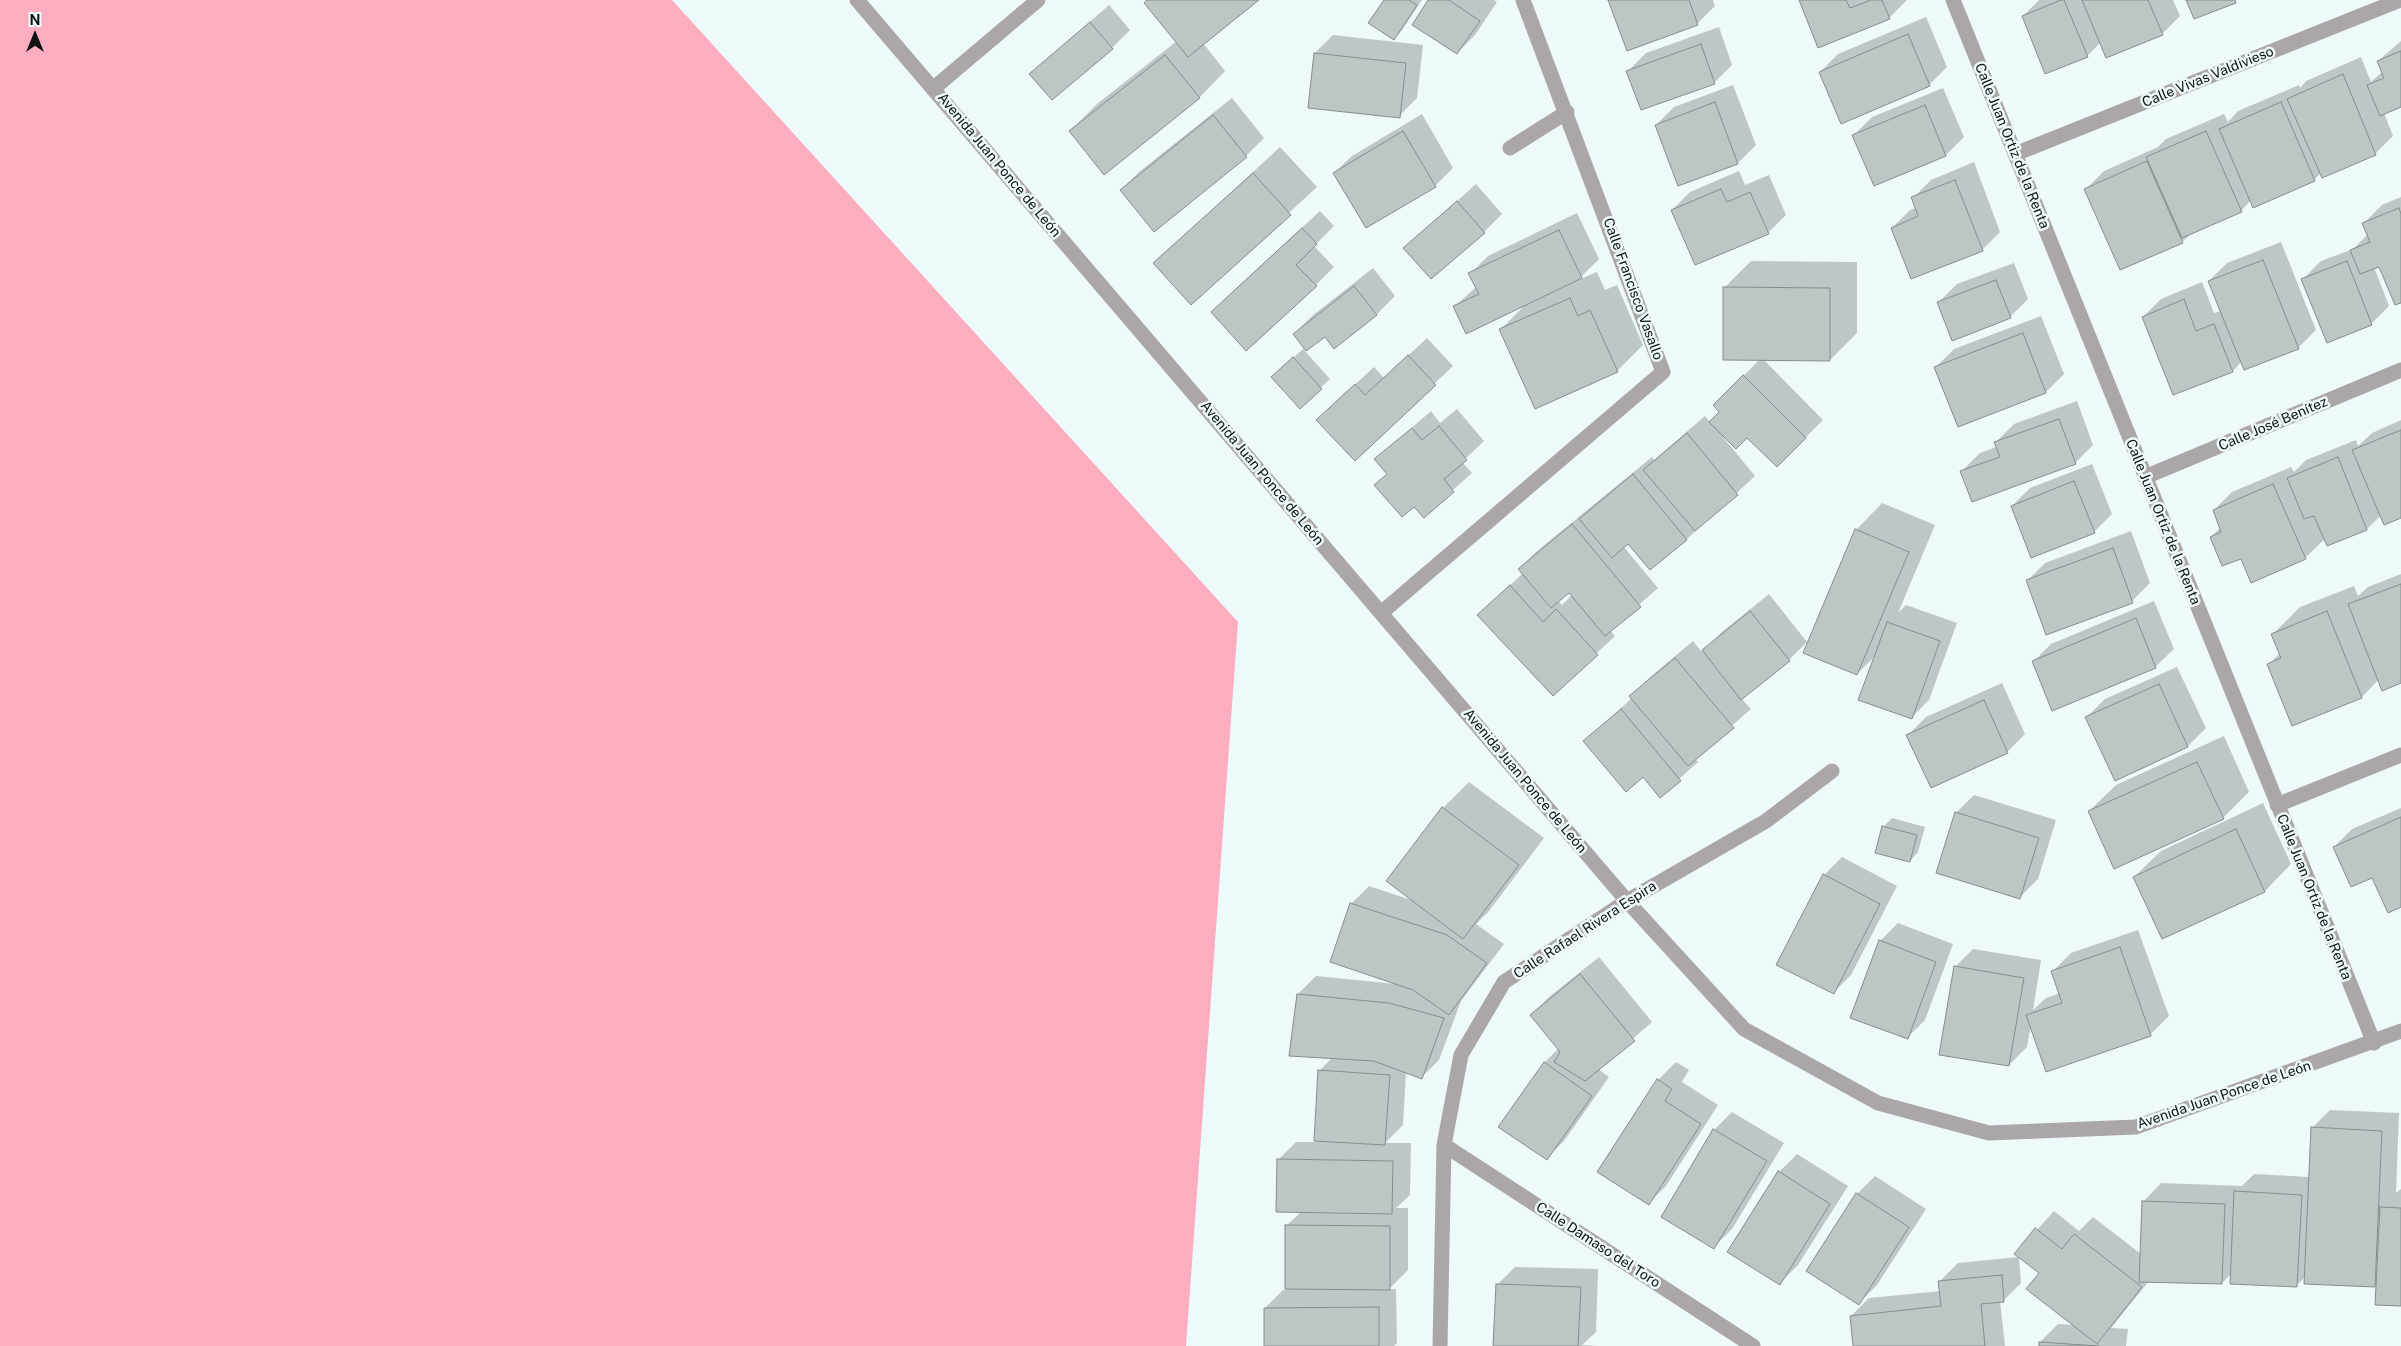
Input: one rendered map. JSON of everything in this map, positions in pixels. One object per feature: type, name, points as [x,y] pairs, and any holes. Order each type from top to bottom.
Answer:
[{"type":"street","name":"Avenida Juan Ponce de León","points":[[857,0],[1627,901],[1744,1029],[1878,1103],[1989,1132],[2136,1127],[2401,1031]]},
{"type":"street","points":[[934,88],[1038,0]]},
{"type":"street","name":"Calle Francisco Vasallo","points":[[1381,613],[1663,372],[1567,112],[1523,0]]},
{"type":"street","name":"Calle Juan Ortiz de la Renta","points":[[1953,0],[2374,1042]]},
{"type":"street","name":"Calle Vivas Valdivieso","points":[[2015,154],[2400,0]]},
{"type":"street","points":[[1510,148],[1567,112]]},
{"type":"street","name":"Calle José Benítez","points":[[2145,477],[2401,370]]},
{"type":"street","points":[[2277,805],[2401,754]]},
{"type":"street","name":"Calle Rafael Rivera Espira","points":[[1440,1346],[1444,1145],[1460,1055],[1504,982],[1627,901],[1766,821],[1832,771]]},
{"type":"street","name":"Calle Damaso del Toro","points":[[1444,1145],[1753,1346]]},
{"type":"shaded area","points":[[0,0],[672,0],[1238,622],[1186,1346],[0,1346]]},
{"type":"building","points":[[1147,0],[1259,0],[1188,57],[1144,3]]},
{"type":"building","points":[[1384,0],[1409,0],[1417,5],[1394,40],[1368,23]]},
{"type":"building","points":[[1428,0],[1449,0],[1480,21],[1457,54],[1412,25]]},
{"type":"building","points":[[1608,0],[1689,0],[1698,25],[1627,51]]},
{"type":"building","points":[[1799,0],[1846,0],[1850,8],[1871,0],[1882,0],[1890,19],[1818,48]]},
{"type":"building","points":[[2064,0],[2088,57],[2045,74],[2022,16]]},
{"type":"building","points":[[2082,0],[2148,0],[2163,35],[2106,58]]},
{"type":"building","points":[[2186,0],[2235,0],[2236,3],[2194,19]]},
{"type":"building","points":[[1090,22],[1113,49],[1052,100],[1029,74]]},
{"type":"building","points":[[1908,34],[1930,86],[1841,124],[1819,72]]},
{"type":"building","points":[[1701,44],[1715,84],[1641,110],[1626,71]]},
{"type":"building","points":[[2401,51],[2401,107],[2380,116],[2367,85],[2384,78],[2377,61]]},
{"type":"building","points":[[1314,53],[1406,63],[1400,118],[1308,108]]},
{"type":"building","points":[[1165,55],[1200,98],[1104,175],[1069,131]]},
{"type":"building","points":[[2343,74],[2376,155],[2322,178],[2287,99]]},
{"type":"building","points":[[1715,102],[1738,164],[1678,186],[1655,125]]},
{"type":"building","points":[[2281,102],[2315,181],[2253,208],[2219,129]]},
{"type":"building","points":[[1925,105],[1946,156],[1874,186],[1852,135]]},
{"type":"building","points":[[1213,115],[1247,157],[1154,232],[1120,190]]},
{"type":"building","points":[[1403,131],[1436,187],[1366,228],[1333,173]]},
{"type":"building","points":[[2206,131],[2242,212],[2182,238],[2146,157]]},
{"type":"building","points":[[2147,161],[2183,243],[2120,270],[2084,189]]},
{"type":"building","points":[[1253,173],[1291,215],[1191,305],[1153,263]]},
{"type":"building","points":[[1955,180],[1983,251],[1911,279],[1891,228],[1918,216],[1911,197]]},
{"type":"building","points":[[1721,189],[1727,202],[1750,192],[1769,234],[1695,265],[1671,210]]},
{"type":"building","points":[[1457,201],[1485,233],[1431,279],[1403,248]]},
{"type":"building","points":[[2399,208],[2401,214],[2401,303],[2395,305],[2379,267],[2360,274],[2350,250],[2370,242],[2362,223]]},
{"type":"building","points":[[1302,228],[1317,244],[1296,265],[1317,286],[1246,351],[1211,312]]},
{"type":"building","points":[[1559,230],[1582,278],[1466,334],[1453,306],[1479,294],[1468,273]]},
{"type":"building","points":[[2263,260],[2299,349],[2244,370],[2208,281]]},
{"type":"building","points":[[2347,261],[2372,325],[2327,343],[2301,279]]},
{"type":"building","points":[[1996,280],[2011,318],[1952,341],[1937,302]]},
{"type":"building","points":[[1354,286],[1377,315],[1334,349],[1325,337],[1306,351],[1293,334]]},
{"type":"building","points":[[1723,287],[1830,288],[1830,361],[1723,360]]},
{"type":"building","points":[[1570,298],[1578,316],[1590,310],[1618,372],[1535,409],[1499,329]]},
{"type":"building","points":[[2184,299],[2196,331],[2214,324],[2233,372],[2173,395],[2142,317]]},
{"type":"building","points":[[2023,333],[2046,393],[1958,427],[1934,367]]},
{"type":"building","points":[[1408,355],[1436,385],[1355,461],[1316,420],[1355,384],[1365,395]]},
{"type":"building","points":[[1293,357],[1322,389],[1300,409],[1271,377]]},
{"type":"building","points":[[1743,375],[1806,438],[1777,467],[1747,438],[1736,449],[1709,422],[1719,412],[1713,405]]},
{"type":"building","points":[[2059,419],[2076,464],[1972,502],[1960,471],[2000,457],[1994,442]]},
{"type":"building","points":[[1439,426],[1467,460],[1444,479],[1454,492],[1424,518],[1414,507],[1402,517],[1374,485],[1387,474],[1374,459],[1412,428],[1422,440]]},
{"type":"building","points":[[2401,430],[2401,518],[2384,525],[2352,450]]},
{"type":"building","points":[[1687,433],[1738,495],[1695,531],[1643,470]]},
{"type":"building","points":[[2338,457],[2367,530],[2327,546],[2314,516],[2304,519],[2287,478]]},
{"type":"building","points":[[1633,474],[1687,540],[1650,570],[1628,544],[1612,558],[1579,519]]},
{"type":"building","points":[[2074,481],[2095,533],[2031,558],[2011,506]]},
{"type":"building","points":[[2273,484],[2306,559],[2251,583],[2241,559],[2222,566],[2210,537],[2221,532],[2213,510]]},
{"type":"building","points":[[1572,524],[1641,607],[1605,636],[1569,593],[1551,608],[1518,569]]},
{"type":"building","points":[[1855,529],[1909,552],[1857,675],[1803,653]]},
{"type":"building","points":[[2113,548],[2133,603],[2046,635],[2026,580]]},
{"type":"building","points":[[2401,584],[2401,683],[2382,691],[2348,604]]},
{"type":"building","points":[[1510,585],[1543,622],[1556,609],[1598,655],[1553,696],[1477,615]]},
{"type":"building","points":[[1750,611],[1790,661],[1741,700],[1702,650]]},
{"type":"building","points":[[2327,611],[2362,698],[2292,726],[2267,664],[2281,658],[2271,634]]},
{"type":"building","points":[[2136,618],[2156,668],[2052,711],[2032,661]]},
{"type":"building","points":[[1887,622],[1940,641],[1912,719],[1858,700]]},
{"type":"building","points":[[1675,658],[1734,728],[1688,766],[1629,696]]},
{"type":"building","points":[[2159,684],[2188,747],[2115,781],[2085,717]]},
{"type":"building","points":[[1984,700],[2008,753],[1931,788],[1906,735]]},
{"type":"building","points":[[1621,709],[1681,781],[1660,798],[1643,777],[1626,792],[1583,741]]},
{"type":"building","points":[[2197,762],[2224,819],[2114,869],[2088,811]]},
{"type":"building","points":[[1442,807],[1519,865],[1463,939],[1386,881]]},
{"type":"building","points":[[1955,812],[2039,838],[2020,899],[1936,873]]},
{"type":"building","points":[[2401,817],[2401,907],[2388,913],[2372,878],[2351,887],[2333,847]]},
{"type":"building","points":[[1882,826],[1917,835],[1910,862],[1875,853]]},
{"type":"building","points":[[2236,829],[2265,892],[2162,939],[2133,877]]},
{"type":"building","points":[[1823,874],[1880,904],[1834,994],[1776,965]]},
{"type":"building","points":[[1350,903],[1447,935],[1487,963],[1449,1015],[1413,990],[1330,962]]},
{"type":"building","points":[[1879,940],[1936,962],[1908,1039],[1850,1018]]},
{"type":"building","points":[[2120,947],[2151,1036],[2046,1072],[2026,1015],[2062,1003],[2051,971]]},
{"type":"building","points":[[1954,966],[2024,978],[2009,1066],[1939,1055]]},
{"type":"building","points":[[1580,974],[1635,1041],[1585,1081],[1554,1062],[1560,1052],[1530,1015]]},
{"type":"building","points":[[1297,994],[1389,1003],[1444,1018],[1422,1079],[1374,1061],[1289,1056]]},
{"type":"building","points":[[1544,1062],[1592,1096],[1547,1160],[1498,1127]]},
{"type":"building","points":[[1318,1070],[1390,1075],[1385,1145],[1314,1141]]},
{"type":"building","points":[[1657,1079],[1672,1089],[1665,1101],[1701,1124],[1649,1205],[1597,1172]]},
{"type":"building","points":[[2311,1127],[2382,1131],[2375,1287],[2304,1284]]},
{"type":"building","points":[[1713,1129],[1767,1161],[1714,1249],[1661,1217]]},
{"type":"building","points":[[1277,1159],[1393,1161],[1392,1214],[1276,1212]]},
{"type":"building","points":[[1778,1171],[1830,1204],[1780,1285],[1727,1252]]},
{"type":"building","points":[[2234,1191],[2302,1195],[2297,1287],[2230,1284]]},
{"type":"building","points":[[1856,1193],[1909,1227],[1859,1305],[1806,1271]]},
{"type":"building","points":[[2142,1201],[2225,1204],[2222,1284],[2139,1282]]},
{"type":"building","points":[[2380,1207],[2401,1208],[2401,1306],[2375,1305]]},
{"type":"building","points":[[1285,1225],[1390,1226],[1390,1290],[1285,1289]]},
{"type":"building","points":[[2035,1228],[2062,1249],[2074,1234],[2142,1287],[2097,1344],[2026,1289],[2039,1273],[2014,1254]]},
{"type":"building","points":[[2002,1275],[2004,1302],[1981,1304],[1985,1346],[1853,1346],[1850,1316],[1941,1306],[1938,1281]]},
{"type":"building","points":[[1496,1284],[1581,1287],[1578,1346],[1493,1346]]},
{"type":"building","points":[[1379,1307],[1379,1346],[1264,1346],[1264,1308]]},
{"type":"building","points":[[2039,1342],[2099,1346],[2039,1346]]}]
